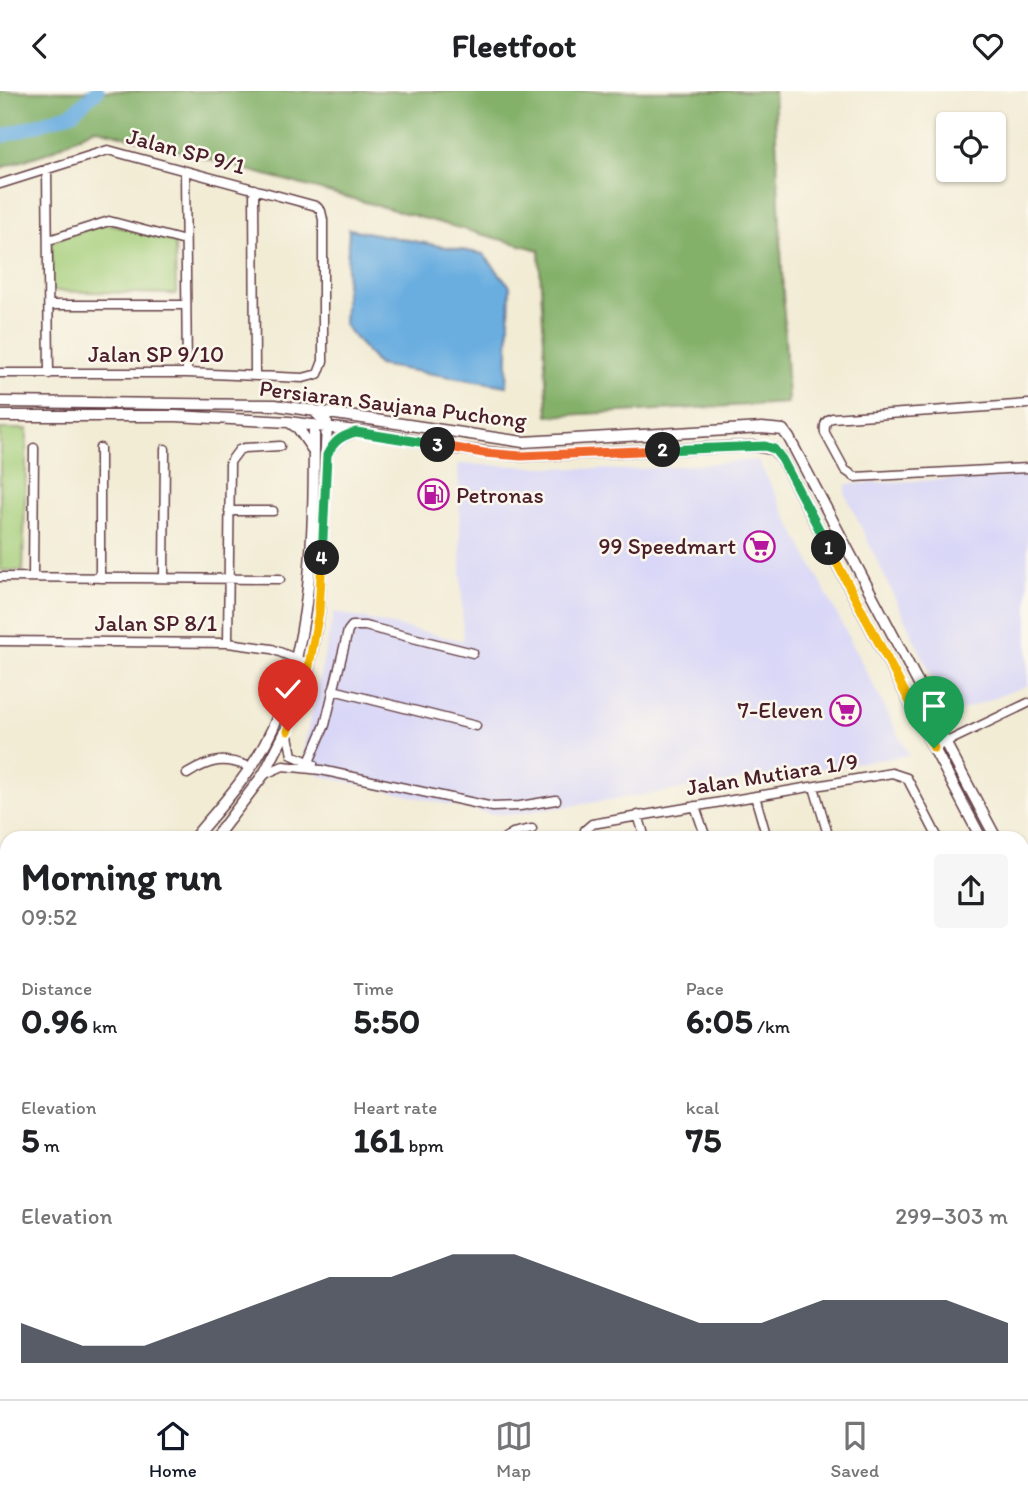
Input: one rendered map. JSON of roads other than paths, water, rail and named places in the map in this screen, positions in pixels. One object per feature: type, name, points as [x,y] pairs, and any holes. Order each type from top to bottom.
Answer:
[{"type":"street","name":"Jalan SP 9/1","points":[[0,184],[108,150],[316,205],[321,211],[323,221],[323,361],[318,374],[311,377]]},
{"type":"street","points":[[47,169],[49,374]]},
{"type":"street","points":[[185,171],[187,373]]},
{"type":"street","points":[[254,189],[255,375]]},
{"type":"street","points":[[49,240],[109,221],[185,241]]},
{"type":"street","points":[[49,305],[186,305]]},
{"type":"street","name":"Jalan SP 9/10","points":[[0,373],[187,373],[311,377]]},
{"type":"street","name":"Persiaran Saujana Puchong","points":[[0,402],[275,405],[523,442],[762,428],[782,430],[789,438],[925,696],[945,742],[992,831]]},
{"type":"street","points":[[1028,404],[832,418],[826,422],[825,433],[845,470],[855,477],[1028,468]]},
{"type":"street","points":[[220,831],[264,775],[303,698],[319,612],[327,455],[325,422],[312,409]]},
{"type":"street","points":[[325,422],[341,413]]},
{"type":"street","name":"Persiaran Saujana Puchong","points":[[0,416],[176,416],[313,425],[325,422],[356,432],[484,453],[542,456],[754,446],[774,449],[782,459],[977,831]]},
{"type":"street","points":[[289,422],[298,428],[314,450]]},
{"type":"street","points":[[200,831],[250,767],[276,723],[297,659],[306,611],[310,561],[313,425]]},
{"type":"street","points":[[327,455],[337,440],[356,432]]},
{"type":"street","points":[[523,442],[542,456],[553,441]]},
{"type":"street","points":[[228,643],[230,461],[244,448],[280,446]]},
{"type":"street","points":[[33,577],[34,448]]},
{"type":"street","points":[[100,448],[100,577]]},
{"type":"street","points":[[164,578],[165,449]]},
{"type":"street","points":[[229,510],[273,511]]},
{"type":"street","points":[[0,577],[280,579]]},
{"type":"street","points":[[309,762],[324,726],[348,631],[352,626],[365,626],[473,653]]},
{"type":"street","name":"Jalan SP 8/1","points":[[0,641],[228,643],[272,649],[309,664]]},
{"type":"street","points":[[333,690],[476,726]]},
{"type":"street","points":[[934,748],[1028,703]]},
{"type":"street","points":[[288,731],[292,755],[321,770]]},
{"type":"street","points":[[187,773],[221,760],[231,760],[250,767]]},
{"type":"street","points":[[264,775],[283,766],[321,770],[493,807],[556,800]]},
{"type":"street","name":"Jalan Mutiara 1/9","points":[[585,831],[592,824],[638,815],[892,773],[907,778],[934,831]]},
{"type":"street","points":[[814,787],[827,831]]},
{"type":"street","points":[[755,796],[765,831]]},
{"type":"street","points":[[695,806],[704,831]]},
{"type":"street","points":[[638,815],[643,831]]},
{"type":"street","points":[[522,831],[532,829]]},
{"type":"water","points":[[349,229],[483,254],[510,286],[507,386],[378,365],[344,325]]},
{"type":"waterway","points":[[0,137],[72,113],[97,91]]},
{"type":"place","name":"Petronas","points":[[433,495]]},
{"type":"place","name":"99 Speedmart","points":[[759,546]]},
{"type":"place","name":"7-Eleven","points":[[846,710]]}]
